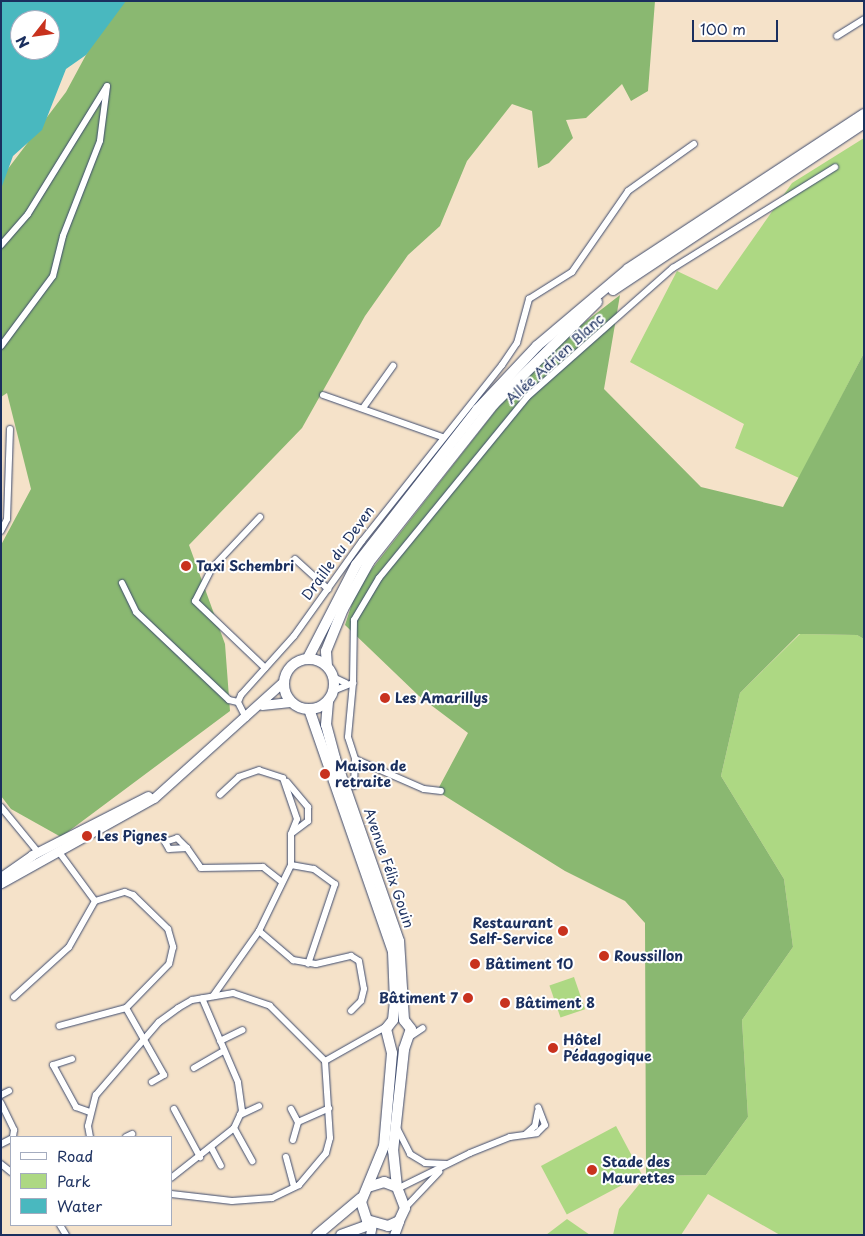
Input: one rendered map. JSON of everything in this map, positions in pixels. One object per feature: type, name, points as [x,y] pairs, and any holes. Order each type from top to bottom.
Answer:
[{"type":"main road","points":[[1,877],[35,857],[58,849],[141,806],[260,706],[284,681],[291,665],[308,658],[356,565],[478,410],[536,346],[628,270],[864,114]]},
{"type":"main road","points":[[260,706],[290,702],[308,709],[328,701],[333,691],[333,677],[327,666],[326,651],[342,609],[369,562],[494,404],[544,350],[633,275],[864,123]]},
{"type":"main road","points":[[308,658],[327,666]]},
{"type":"main road","points":[[284,681],[290,702]]},
{"type":"main road","name":"Avenue Félix Gouin","points":[[328,701],[325,716],[336,758],[399,941],[399,1031],[395,1120],[398,1187],[405,1208]]},
{"type":"main road","name":"Avenue Félix Gouin","points":[[308,709],[386,924],[394,960],[399,1031],[384,1146],[368,1187],[362,1198],[317,1235]]},
{"type":"main road","points":[[1,883],[35,857]]},
{"type":"main road","points":[[368,1187],[384,1182],[398,1187]]},
{"type":"main road","points":[[362,1198],[363,1213],[372,1224],[370,1235]]},
{"type":"main road","points":[[394,1235],[405,1208]]},
{"type":"main road","points":[[341,1235],[372,1224],[388,1226],[399,1221]]},
{"type":"street","points":[[837,36],[864,19]]},
{"type":"street","points":[[1,245],[28,214],[105,87],[110,90],[100,142],[63,236],[53,276],[1,346]]},
{"type":"street","name":"Draille du Deven","points":[[238,702],[517,342],[529,298],[572,272],[628,191],[694,144]]},
{"type":"street","name":"Allée Adrien Blanc","points":[[354,786],[354,759],[348,737],[354,620],[375,584],[522,402],[673,268],[834,168]]},
{"type":"street","points":[[363,408],[393,366]]},
{"type":"street","points":[[323,395],[442,437]]},
{"type":"street","points":[[1,531],[7,519],[4,463],[10,429]]},
{"type":"street","points":[[260,517],[206,580],[195,601],[265,668]]},
{"type":"street","points":[[295,558],[328,588]]},
{"type":"street","points":[[122,583],[136,612],[229,700],[238,702],[246,718]]},
{"type":"street","points":[[333,677],[350,683]]},
{"type":"street","points":[[333,691],[350,683]]},
{"type":"street","points":[[354,759],[424,788],[441,791]]},
{"type":"street","points":[[220,795],[238,777],[259,770],[285,780],[308,807],[308,821],[291,834]]},
{"type":"street","points":[[213,996],[259,931],[291,865],[291,834],[297,819],[285,780]]},
{"type":"street","points":[[1,807],[35,857]]},
{"type":"street","points":[[187,848],[201,868],[263,868],[282,882]]},
{"type":"street","points":[[58,849],[86,892],[96,902]]},
{"type":"street","points":[[291,865],[314,869],[335,884],[308,964]]},
{"type":"street","points":[[14,997],[69,947],[96,902],[125,892],[133,895],[168,929],[173,947],[169,964],[126,1008],[59,1026]]},
{"type":"street","points":[[259,931],[278,950],[308,964],[351,956],[358,961],[364,989],[361,1001],[352,1011]]},
{"type":"street","points":[[89,1136],[90,1112],[96,1095],[144,1039],[178,1008],[202,998],[233,993],[270,1006],[325,1061],[329,1108],[326,1153],[294,1187],[259,1200],[172,1194]]},
{"type":"street","points":[[172,1177],[200,1157],[234,1128],[240,1115],[243,1099],[202,998]]},
{"type":"street","points":[[126,1008],[164,1075],[152,1082]]},
{"type":"street","points":[[220,1041],[243,1030]]},
{"type":"street","points":[[325,1061],[376,1034],[399,1031]]},
{"type":"street","points":[[194,1068],[224,1052]]},
{"type":"street","points":[[72,1059],[53,1065],[76,1107],[90,1112]]},
{"type":"street","points":[[1,1095],[9,1091]]},
{"type":"street","points":[[1,1104],[14,1130],[12,1136]]},
{"type":"street","points":[[240,1115],[259,1106]]},
{"type":"street","points":[[298,1122],[329,1108]]},
{"type":"street","points":[[174,1109],[200,1157]]},
{"type":"street","points":[[291,1109],[298,1122],[293,1140]]},
{"type":"street","points":[[395,1120],[410,1154],[425,1163],[450,1163]]},
{"type":"street","points":[[234,1128],[252,1161]]},
{"type":"street","points":[[398,1187],[450,1163],[525,1135]]},
{"type":"street","points":[[211,1147],[221,1166]]},
{"type":"street","points":[[286,1157],[294,1187]]},
{"type":"street","points":[[405,1208],[450,1163]]},
{"type":"green space","points":[[115,1],[655,1],[648,91],[631,101],[622,84],[586,118],[566,120],[573,138],[549,163],[538,168],[532,111],[512,104],[467,161],[440,226],[408,255],[365,316],[302,428],[189,545],[225,644],[230,711],[61,837],[11,809],[1,796],[1,545],[31,489],[7,393],[1,397],[1,178],[66,92]]},
{"type":"green space","points":[[864,138],[864,353],[799,478],[735,448],[744,424],[630,362],[677,271],[717,290],[792,183]]},
{"type":"green space","points":[[620,295],[604,389],[701,487],[783,507],[864,353],[864,639],[857,635],[799,634],[740,693],[721,776],[784,879],[793,947],[742,1020],[748,1117],[706,1175],[646,1176],[645,923],[625,901],[565,871],[437,791],[468,733],[419,696],[345,625],[357,588],[507,396],[562,340]]},
{"type":"green space","points":[[800,634],[857,635],[864,639],[864,1235],[780,1235],[708,1194],[681,1235],[613,1235],[619,1209],[646,1176],[706,1175],[748,1117],[742,1020],[793,947],[784,879],[721,776],[740,693]]},
{"type":"green space","points":[[574,977],[585,1009],[560,1018],[549,985]]},
{"type":"green space","name":"Stade des Maurettes","points":[[616,1126],[642,1175],[567,1214],[541,1166]]},
{"type":"green space","points":[[567,1219],[590,1235],[546,1235]]},
{"type":"water","points":[[1,1],[126,1],[86,55],[66,69],[42,130],[13,156],[1,189]]},
{"type":"place","name":"Taxi Schembri","points":[[186,566]]},
{"type":"place","name":"Les Amarillys","points":[[385,698]]},
{"type":"place","name":"Maison de retraite","points":[[325,774]]},
{"type":"place","name":"Les Pignes","points":[[87,836]]},
{"type":"place","name":"Restaurant Self-Service","points":[[563,931]]},
{"type":"place","name":"Roussillon","points":[[604,956]]},
{"type":"place","name":"Bâtiment 10","points":[[475,964]]},
{"type":"place","name":"Bâtiment 7","points":[[468,998]]},
{"type":"place","name":"Bâtiment 8","points":[[505,1003]]},
{"type":"place","name":"Hôtel Pédagogique","points":[[553,1048]]},
{"type":"place","name":"Stade des Maurettes","points":[[592,1170]]}]
